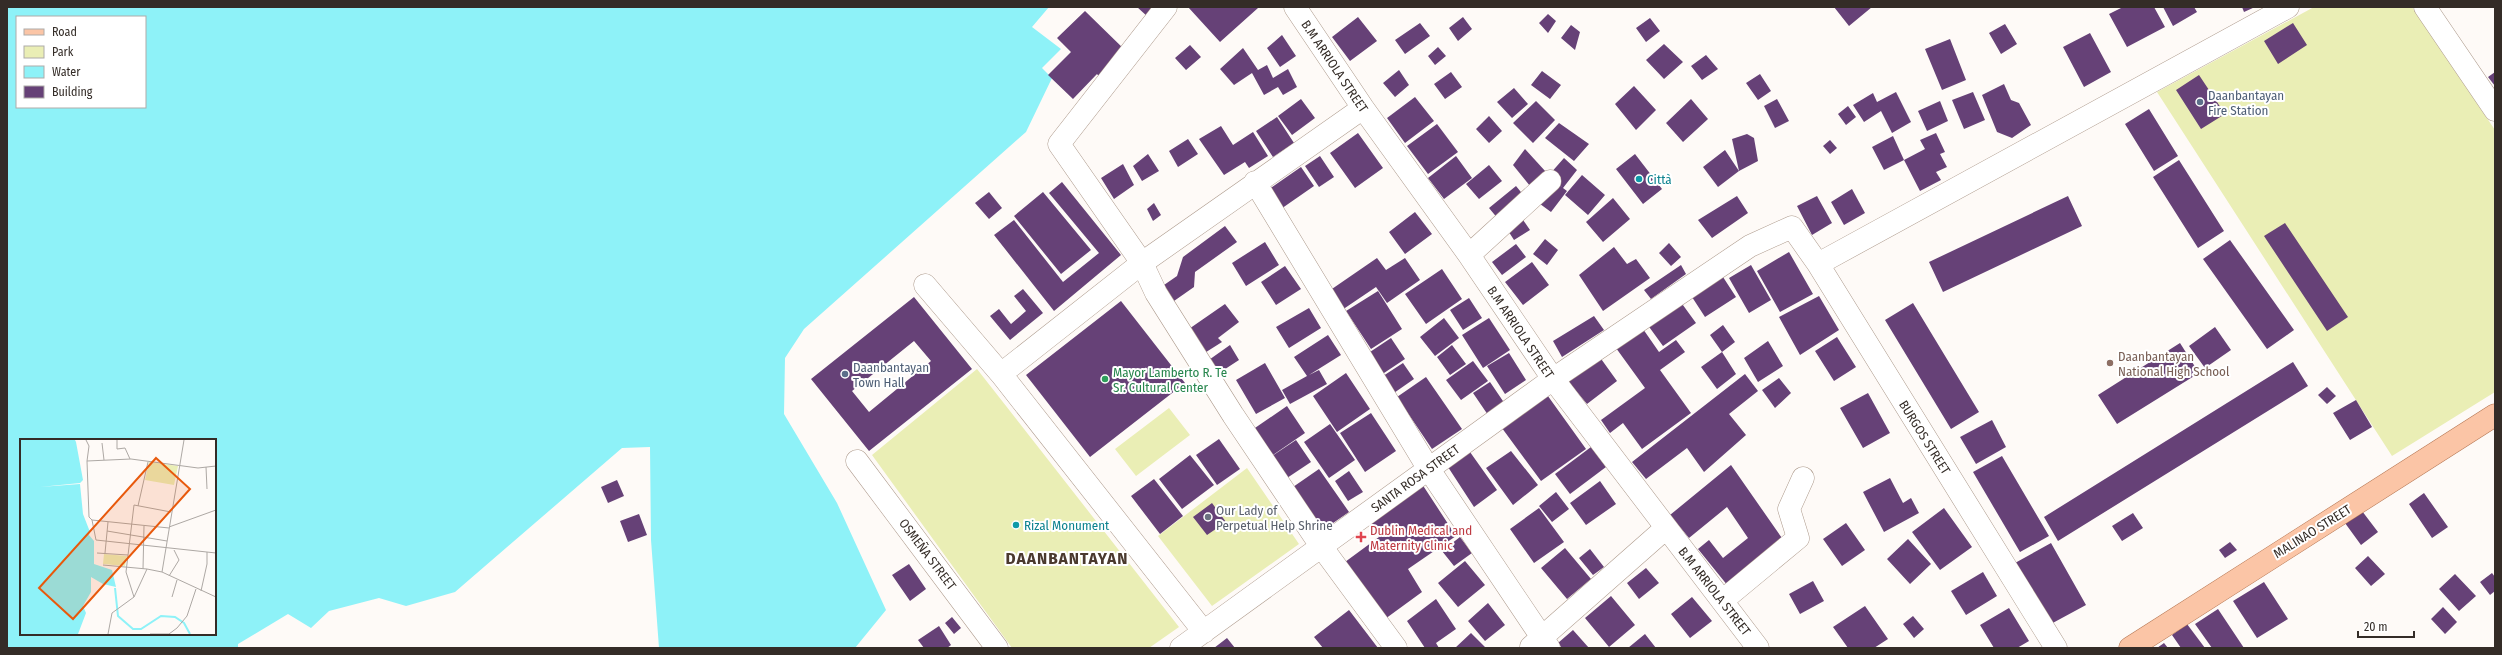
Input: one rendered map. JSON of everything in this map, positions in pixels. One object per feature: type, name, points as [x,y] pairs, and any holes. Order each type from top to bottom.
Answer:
[{"type":"main road","name":"MALINAO STREET","points":[[2130,648],[2495,415]]},
{"type":"street","points":[[1166,7],[1059,144],[1142,263],[1169,314],[1321,546],[1396,648]]},
{"type":"street","name":"B.M ARRIOLA STREET","points":[[1295,7],[1363,108],[1469,255],[1553,379],[1758,648]]},
{"type":"street","points":[[1818,264],[2288,7]]},
{"type":"street","points":[[2425,7],[2495,110]]},
{"type":"street","points":[[1001,374],[1142,263],[1255,182],[1363,108]]},
{"type":"street","points":[[1469,255],[1550,181]]},
{"type":"street","points":[[1255,182],[1428,468],[1540,645],[1666,528]]},
{"type":"street","name":"BURGOS STREET","points":[[1792,227],[1818,264],[2056,648]]},
{"type":"street","name":"SANTA ROSA STREET","points":[[1180,648],[1553,379],[1750,246],[1792,227]]},
{"type":"street","points":[[925,285],[1001,374],[1204,632]]},
{"type":"street","name":"OSMEÑA STREET","points":[[857,461],[997,648]]},
{"type":"street","points":[[1722,601],[1798,538],[1789,509],[1803,478]]},
{"type":"green space","points":[[2314,7],[2412,7],[2495,130],[2495,392],[2392,456],[2157,92]]},
{"type":"green space","points":[[977,369],[1179,627],[1149,648],[1012,648],[872,455]]},
{"type":"green space","points":[[1169,408],[1190,435],[1136,476],[1115,449]]},
{"type":"green space","points":[[1247,468],[1299,544],[1212,606],[1158,536]]},
{"type":"water","points":[[7,7],[1049,7],[1032,27],[1061,49],[1042,68],[1052,78],[1026,132],[804,329],[785,358],[784,414],[837,503],[886,610],[855,648],[659,648],[651,540],[650,447],[622,448],[455,592],[406,606],[379,598],[329,611],[311,628],[288,614],[238,644],[238,648],[7,648]]},
{"type":"building","points":[[1137,7],[1158,7],[1148,17]]},
{"type":"building","points":[[1188,7],[1257,7],[1258,8],[1220,42]]},
{"type":"building","points":[[1834,7],[1872,7],[1849,26]]},
{"type":"building","points":[[2123,7],[2154,7],[2165,27],[2127,47],[2109,14]]},
{"type":"building","points":[[2163,7],[2194,7],[2197,12],[2173,26]]},
{"type":"building","points":[[2242,7],[2255,7],[2244,12]]},
{"type":"building","points":[[1085,11],[1127,52],[1101,79],[1097,74],[1073,99],[1048,75],[1071,52],[1057,38]]},
{"type":"building","points":[[1548,14],[1556,21],[1548,33],[1539,23]]},
{"type":"building","points":[[1358,17],[1377,41],[1350,61],[1332,37]]},
{"type":"building","points":[[1463,17],[1472,29],[1458,41],[1449,28]]},
{"type":"building","points":[[1650,18],[1660,31],[1646,42],[1636,28]]},
{"type":"building","points":[[1420,23],[1430,36],[1405,54],[1395,40]]},
{"type":"building","points":[[2293,23],[2307,45],[2278,64],[2264,41]]},
{"type":"building","points":[[2005,24],[2017,44],[2001,54],[1989,33]]},
{"type":"building","points":[[1571,25],[1580,32],[1575,50],[1561,38]]},
{"type":"building","points":[[2090,33],[2111,72],[2084,87],[2063,47]]},
{"type":"building","points":[[1282,35],[1296,56],[1280,67],[1267,48]]},
{"type":"building","points":[[1950,39],[1966,80],[1942,90],[1925,49]]},
{"type":"building","points":[[1664,44],[1683,62],[1664,79],[1646,60]]},
{"type":"building","points":[[1190,45],[1201,57],[1186,70],[1175,58]]},
{"type":"building","points":[[1438,47],[1446,56],[1435,65],[1428,56]]},
{"type":"building","points":[[1243,48],[1258,70],[1267,65],[1273,78],[1288,69],[1297,87],[1283,95],[1278,87],[1264,95],[1252,73],[1234,85],[1220,69]]},
{"type":"building","points":[[1706,55],[1718,69],[1702,80],[1691,66]]},
{"type":"building","points":[[1399,70],[1409,85],[1395,97],[1383,83]]},
{"type":"building","points":[[1542,71],[1561,85],[1550,99],[1531,85]]},
{"type":"building","points":[[1451,72],[1462,87],[1445,99],[1434,84]]},
{"type":"building","points":[[2495,72],[2495,86],[2488,77]]},
{"type":"building","points":[[1760,74],[1771,91],[1758,100],[1746,83]]},
{"type":"building","name":"Daanbantayan Fire Station","points":[[2199,75],[2225,114],[2201,129],[2176,90]]},
{"type":"building","points":[[2004,84],[2011,100],[2019,103],[2031,125],[2012,138],[1997,132],[1982,95]]},
{"type":"building","points":[[1634,86],[1656,110],[1636,130],[1615,104]]},
{"type":"building","points":[[1514,88],[1528,104],[1512,118],[1497,102]]},
{"type":"building","points":[[1896,92],[1911,122],[1892,133],[1881,111],[1864,122],[1853,105],[1873,93],[1877,102]]},
{"type":"building","points":[[1973,92],[1985,120],[1964,129],[1952,100]]},
{"type":"building","points":[[1415,97],[1434,121],[1405,143],[1387,118]]},
{"type":"building","points":[[1301,99],[1315,118],[1292,135],[1278,116]]},
{"type":"building","points":[[1691,99],[1708,119],[1683,142],[1666,123]]},
{"type":"building","points":[[1777,99],[1789,121],[1775,128],[1764,106]]},
{"type":"building","points":[[1536,101],[1555,120],[1533,143],[1513,123]]},
{"type":"building","points":[[1940,101],[1948,121],[1927,131],[1918,111]]},
{"type":"building","points":[[1848,106],[1856,117],[1846,125],[1838,114]]},
{"type":"building","points":[[2149,109],[2178,156],[2154,171],[2125,124]]},
{"type":"building","points":[[1489,116],[1502,131],[1489,143],[1476,129]]},
{"type":"building","points":[[1277,117],[1294,143],[1273,157],[1256,131]]},
{"type":"building","points":[[1559,123],[1589,144],[1574,161],[1545,138]]},
{"type":"building","points":[[1437,124],[1458,152],[1428,174],[1407,146]]},
{"type":"building","points":[[1221,126],[1233,145],[1253,132],[1268,156],[1249,168],[1245,162],[1224,175],[1199,139]]},
{"type":"building","points":[[1358,133],[1383,168],[1355,188],[1330,153]]},
{"type":"building","points":[[1936,133],[1945,152],[1940,154],[1947,167],[1936,172],[1941,180],[1920,191],[1904,160],[1925,149],[1920,140]]},
{"type":"building","points":[[1747,134],[1754,138],[1758,161],[1739,171],[1732,139]]},
{"type":"building","points":[[1893,136],[1904,160],[1884,170],[1872,147]]},
{"type":"building","points":[[1188,139],[1198,154],[1178,167],[1169,151]]},
{"type":"building","points":[[1830,140],[1837,148],[1830,154],[1823,146]]},
{"type":"building","points":[[1525,149],[1546,172],[1530,186],[1513,165]]},
{"type":"building","points":[[1725,150],[1739,171],[1718,187],[1703,167]]},
{"type":"building","points":[[1148,154],[1159,171],[1142,181],[1133,166]]},
{"type":"building","name":"Città","points":[[1635,154],[1662,189],[1643,204],[1616,169]]},
{"type":"building","points":[[1320,156],[1334,177],[1319,187],[1305,166]]},
{"type":"building","points":[[1456,156],[1472,178],[1444,199],[1428,178]]},
{"type":"building","points":[[1564,158],[1577,170],[1563,188],[1567,191],[1551,212],[1536,201],[1552,180],[1562,187],[1549,175]]},
{"type":"building","points":[[2179,160],[2224,231],[2198,248],[2153,177]]},
{"type":"building","points":[[1123,164],[1134,185],[1114,199],[1101,178]]},
{"type":"building","points":[[1489,165],[1502,181],[1479,199],[1466,184]]},
{"type":"building","points":[[1301,167],[1314,186],[1278,211],[1265,192]]},
{"type":"building","points":[[1582,175],[1605,195],[1588,215],[1565,195]]},
{"type":"building","points":[[1062,182],[1121,255],[1054,311],[994,235],[1014,220],[1063,282],[1099,253],[1049,193]]},
{"type":"building","points":[[1516,186],[1525,197],[1499,220],[1489,208]]},
{"type":"building","points":[[1852,189],[1865,213],[1844,225],[1831,202]]},
{"type":"building","points":[[989,192],[1002,208],[989,219],[975,203]]},
{"type":"building","points":[[1043,192],[1091,250],[1061,274],[1014,216]]},
{"type":"building","points":[[1737,196],[1748,213],[1712,238],[1698,220]]},
{"type":"building","points":[[1817,196],[1832,223],[1812,235],[1797,206]]},
{"type":"building","points":[[2068,196],[2082,226],[1943,292],[1929,262]]},
{"type":"building","points":[[1613,198],[1630,219],[1603,242],[1586,222]]},
{"type":"building","points":[[1154,203],[1161,215],[1153,221],[1147,209]]},
{"type":"building","points":[[1415,212],[1432,234],[1405,254],[1389,232]]},
{"type":"building","points":[[1521,217],[1530,230],[1514,240],[1505,226]]},
{"type":"building","points":[[2285,223],[2348,317],[2327,331],[2264,236]]},
{"type":"building","points":[[1225,226],[1237,242],[1195,272],[1194,287],[1174,301],[1164,285],[1177,276],[1183,257]]},
{"type":"building","points":[[1545,239],[1558,250],[1547,265],[1533,254]]},
{"type":"building","points":[[2230,240],[2294,330],[2267,349],[2203,259]]},
{"type":"building","points":[[1265,242],[1279,265],[1246,286],[1232,263]]},
{"type":"building","points":[[1669,243],[1681,257],[1671,266],[1659,253]]},
{"type":"building","points":[[1516,244],[1526,257],[1502,275],[1492,262]]},
{"type":"building","points":[[1614,247],[1627,264],[1636,259],[1650,278],[1603,311],[1579,275]]},
{"type":"building","points":[[1789,252],[1813,294],[1780,312],[1757,271]]},
{"type":"building","points":[[1377,258],[1386,270],[1405,258],[1420,280],[1387,303],[1376,287],[1342,310],[1329,291]]},
{"type":"building","points":[[1532,262],[1549,285],[1523,305],[1505,282]]},
{"type":"building","points":[[1681,265],[1686,274],[1651,299],[1644,290]]},
{"type":"building","points":[[1751,265],[1771,300],[1749,313],[1729,278]]},
{"type":"building","points":[[1285,266],[1301,289],[1276,305],[1261,282]]},
{"type":"building","points":[[1442,269],[1462,299],[1426,324],[1405,294]]},
{"type":"building","points":[[1723,277],[1736,297],[1705,317],[1692,297]]},
{"type":"building","points":[[1023,289],[1043,313],[1010,340],[990,316],[999,309],[1011,324],[1026,311],[1014,296]]},
{"type":"building","points":[[1378,291],[1402,329],[1371,349],[1346,311]]},
{"type":"building","points":[[1819,296],[1839,330],[1800,355],[1779,317]]},
{"type":"building","name":"Daanbantayan Town Hall","points":[[914,297],[972,369],[869,451],[811,379]],"holes":[[[914,341],[931,361],[869,412],[852,391]]]},
{"type":"building","points":[[1469,298],[1482,318],[1463,330],[1450,310]]},
{"type":"building","name":"Mayor Lamberto R. Te Sr. Cultural Center","points":[[1121,301],[1185,383],[1090,457],[1026,375]]},
{"type":"building","points":[[1680,301],[1696,323],[1663,346],[1647,324]]},
{"type":"building","points":[[1913,303],[1979,412],[1951,429],[1885,320]]},
{"type":"building","points":[[1225,304],[1239,322],[1218,338],[1222,342],[1203,354],[1186,331]]},
{"type":"building","points":[[1309,308],[1321,328],[1289,348],[1276,327]]},
{"type":"building","points":[[1594,316],[1604,330],[1562,357],[1553,341]]},
{"type":"building","points":[[1444,318],[1459,338],[1435,356],[1420,337]]},
{"type":"building","points":[[1489,318],[1510,350],[1483,368],[1462,335]]},
{"type":"building","points":[[1723,325],[1735,342],[1722,352],[1710,335]]},
{"type":"building","points":[[2215,327],[2231,350],[2205,368],[2189,346]]},
{"type":"building","points":[[1643,329],[1659,352],[1676,340],[1685,352],[1660,370],[1691,413],[1642,449],[1623,423],[1610,433],[1601,420],[1645,388],[1616,348]]},
{"type":"building","points":[[1328,335],[1341,355],[1309,375],[1319,370],[1327,384],[1290,404],[1282,390],[1307,376],[1294,357]]},
{"type":"building","points":[[1837,337],[1856,367],[1834,381],[1815,351]]},
{"type":"building","points":[[1391,338],[1405,359],[1381,375],[1367,354]]},
{"type":"building","points":[[1768,341],[1783,366],[1758,382],[1744,358]]},
{"type":"building","points":[[2180,343],[2199,373],[2117,424],[2098,395]]},
{"type":"building","points":[[1230,345],[1239,360],[1216,375],[1206,362]]},
{"type":"building","points":[[1452,345],[1466,364],[1450,375],[1437,357]]},
{"type":"building","points":[[1722,352],[1736,374],[1717,389],[1701,367]]},
{"type":"building","points":[[1509,353],[1526,380],[1505,394],[1487,366]]},
{"type":"building","points":[[1599,356],[1617,381],[1587,404],[1567,380]]},
{"type":"building","points":[[1473,361],[1488,381],[1461,400],[1446,380]]},
{"type":"building","name":"Daanbantayan National High School","points":[[2293,362],[2308,386],[2058,541],[2044,517]]},
{"type":"building","points":[[1265,363],[1285,398],[1256,414],[1236,380]]},
{"type":"building","points":[[1403,363],[1414,379],[1391,395],[1380,378]]},
{"type":"building","points":[[1346,373],[1370,409],[1337,432],[1313,396]]},
{"type":"building","points":[[1745,374],[1758,391],[1729,414],[1746,435],[1704,472],[1687,448],[1646,479],[1632,462]]},
{"type":"building","points":[[1426,377],[1462,429],[1432,449],[1397,397]]},
{"type":"building","points":[[1779,378],[1791,393],[1775,408],[1762,390]]},
{"type":"building","points":[[1490,382],[1505,404],[1488,415],[1473,393]]},
{"type":"building","points":[[2327,387],[2336,396],[2327,404],[2318,395]]},
{"type":"building","points":[[1545,392],[1586,449],[1541,481],[1499,424]]},
{"type":"building","points":[[1868,393],[1890,433],[1863,448],[1840,408]]},
{"type":"building","points":[[2356,400],[2372,427],[2350,440],[2333,413]]},
{"type":"building","points":[[1287,406],[1305,433],[1270,457],[1252,430]]},
{"type":"building","points":[[1371,413],[1396,451],[1365,472],[1340,433]]},
{"type":"building","points":[[1992,420],[2006,447],[1976,464],[1960,437]]},
{"type":"building","points":[[1330,424],[1355,460],[1329,478],[1304,442]]},
{"type":"building","points":[[1219,439],[1240,469],[1217,485],[1196,455]]},
{"type":"building","points":[[1296,440],[1311,462],[1287,478],[1272,456]]},
{"type":"building","points":[[1591,447],[1606,467],[1570,494],[1555,474]]},
{"type":"building","points":[[1511,451],[1538,485],[1513,505],[1486,468]]},
{"type":"building","points":[[1470,452],[1497,490],[1474,507],[1448,467]]},
{"type":"building","points":[[1190,455],[1214,485],[1182,509],[1159,479]]},
{"type":"building","points":[[2002,456],[2049,536],[2020,552],[1973,472]]},
{"type":"building","points":[[1731,465],[1784,541],[1728,586],[1698,549],[1709,540],[1723,558],[1748,538],[1727,507],[1689,538],[1670,515]]},
{"type":"building","points":[[1319,469],[1349,512],[1323,530],[1293,487]]},
{"type":"building","points":[[1349,471],[1363,492],[1348,501],[1335,481]]},
{"type":"building","points":[[1890,478],[1903,503],[1911,498],[1919,513],[1884,532],[1863,492]]},
{"type":"building","points":[[1154,479],[1183,516],[1160,534],[1131,496]]},
{"type":"building","points":[[617,480],[624,496],[608,503],[601,487]]},
{"type":"building","points":[[1600,481],[1616,504],[1586,525],[1570,503]]},
{"type":"building","points":[[1422,484],[1456,536],[1408,569],[1422,592],[1385,619],[1345,562],[1379,537],[1370,521]]},
{"type":"building","points":[[1556,492],[1569,509],[1552,522],[1539,506]]},
{"type":"building","points":[[2424,493],[2448,527],[2432,538],[2409,504]]},
{"type":"building","points":[[1212,503],[1226,522],[1207,535],[1193,517]]},
{"type":"building","points":[[1539,508],[1564,542],[1534,563],[1510,529]]},
{"type":"building","points":[[1944,508],[1972,547],[1940,570],[1912,532]]},
{"type":"building","points":[[2362,511],[2378,532],[2361,545],[2345,523]]},
{"type":"building","points":[[2133,513],[2143,528],[2122,541],[2112,526]]},
{"type":"building","points":[[639,514],[647,535],[628,542],[620,521]]},
{"type":"building","points":[[1846,523],[1865,550],[1842,566],[1823,539]]},
{"type":"building","points":[[1460,537],[1472,553],[1454,566],[1442,551]]},
{"type":"building","points":[[1908,539],[1931,564],[1910,584],[1887,559]]},
{"type":"building","points":[[2230,542],[2237,550],[2225,558],[2219,550]]},
{"type":"building","points":[[2051,543],[2086,605],[2049,625],[2015,563]]},
{"type":"building","points":[[1565,548],[1591,579],[1567,599],[1541,568]]},
{"type":"building","points":[[1590,549],[1604,567],[1593,575],[1579,558]]},
{"type":"building","points":[[2368,556],[2385,574],[2371,586],[2355,568]]},
{"type":"building","points":[[1465,561],[1485,585],[1458,607],[1438,583]]},
{"type":"building","points":[[909,564],[926,589],[910,601],[892,575]]},
{"type":"building","points":[[1646,568],[1659,583],[1639,599],[1627,583]]},
{"type":"building","points":[[1983,572],[1997,596],[1966,615],[1951,591]]},
{"type":"building","points":[[2492,573],[2495,577],[2495,591],[2490,595],[2480,582]]},
{"type":"building","points":[[2455,574],[2476,596],[2459,611],[2439,589]]},
{"type":"building","points":[[1813,581],[1824,601],[1800,614],[1789,594]]},
{"type":"building","points":[[2264,582],[2288,619],[2257,638],[2233,601]]},
{"type":"building","points":[[1611,596],[1635,625],[1609,647],[1585,618]]},
{"type":"building","points":[[1692,597],[1712,621],[1690,638],[1671,614]]},
{"type":"building","points":[[1436,599],[1456,629],[1436,643],[1439,648],[1425,648],[1407,621]]},
{"type":"building","points":[[1488,603],[1505,625],[1485,641],[1468,621]]},
{"type":"building","points":[[1865,606],[1888,639],[1874,648],[1848,648],[1833,627]]},
{"type":"building","points":[[2443,607],[2457,622],[2445,634],[2431,619]]},
{"type":"building","points":[[2009,608],[2029,641],[2017,648],[1994,648],[1980,625]]},
{"type":"building","points":[[2218,609],[2244,648],[2212,648],[2195,624]]},
{"type":"building","points":[[1349,610],[1378,648],[1323,648],[1314,637]]},
{"type":"building","points":[[1913,616],[1924,629],[1914,638],[1903,624]]},
{"type":"building","points":[[952,617],[961,628],[954,634],[945,623]]},
{"type":"building","points":[[2187,624],[2205,648],[2181,648],[2172,635]]},
{"type":"building","points":[[939,626],[951,645],[947,648],[924,648],[918,640]]},
{"type":"building","points":[[1573,630],[1589,648],[1562,648],[1558,643]]},
{"type":"building","points":[[1471,633],[1486,648],[1455,648]]},
{"type":"building","points":[[1645,634],[1656,648],[1628,648]]},
{"type":"building","points":[[1227,638],[1235,648],[1214,648]]},
{"type":"building","points":[[2164,643],[2168,648],[2157,648]]},
{"type":"place","name":"Daanbantayan Fire Station","points":[[2200,102]]},
{"type":"place","name":"Città","points":[[1639,179]]},
{"type":"place","name":"Daanbantayan National High School","points":[[2110,363]]},
{"type":"place","name":"Daanbantayan Town Hall","points":[[845,374]]},
{"type":"place","name":"Mayor Lamberto R. Te Sr. Cultural Center","points":[[1105,379]]},
{"type":"place","name":"Our Lady of Perpetual Help Shrine","points":[[1208,517]]},
{"type":"place","name":"Rizal Monument","points":[[1016,525]]},
{"type":"place","name":"Dublin Medical and Maternity Clinic","points":[[1361,537]]},
{"type":"district","name":"DAANBANTAYAN","points":[[1067,558]]}]
